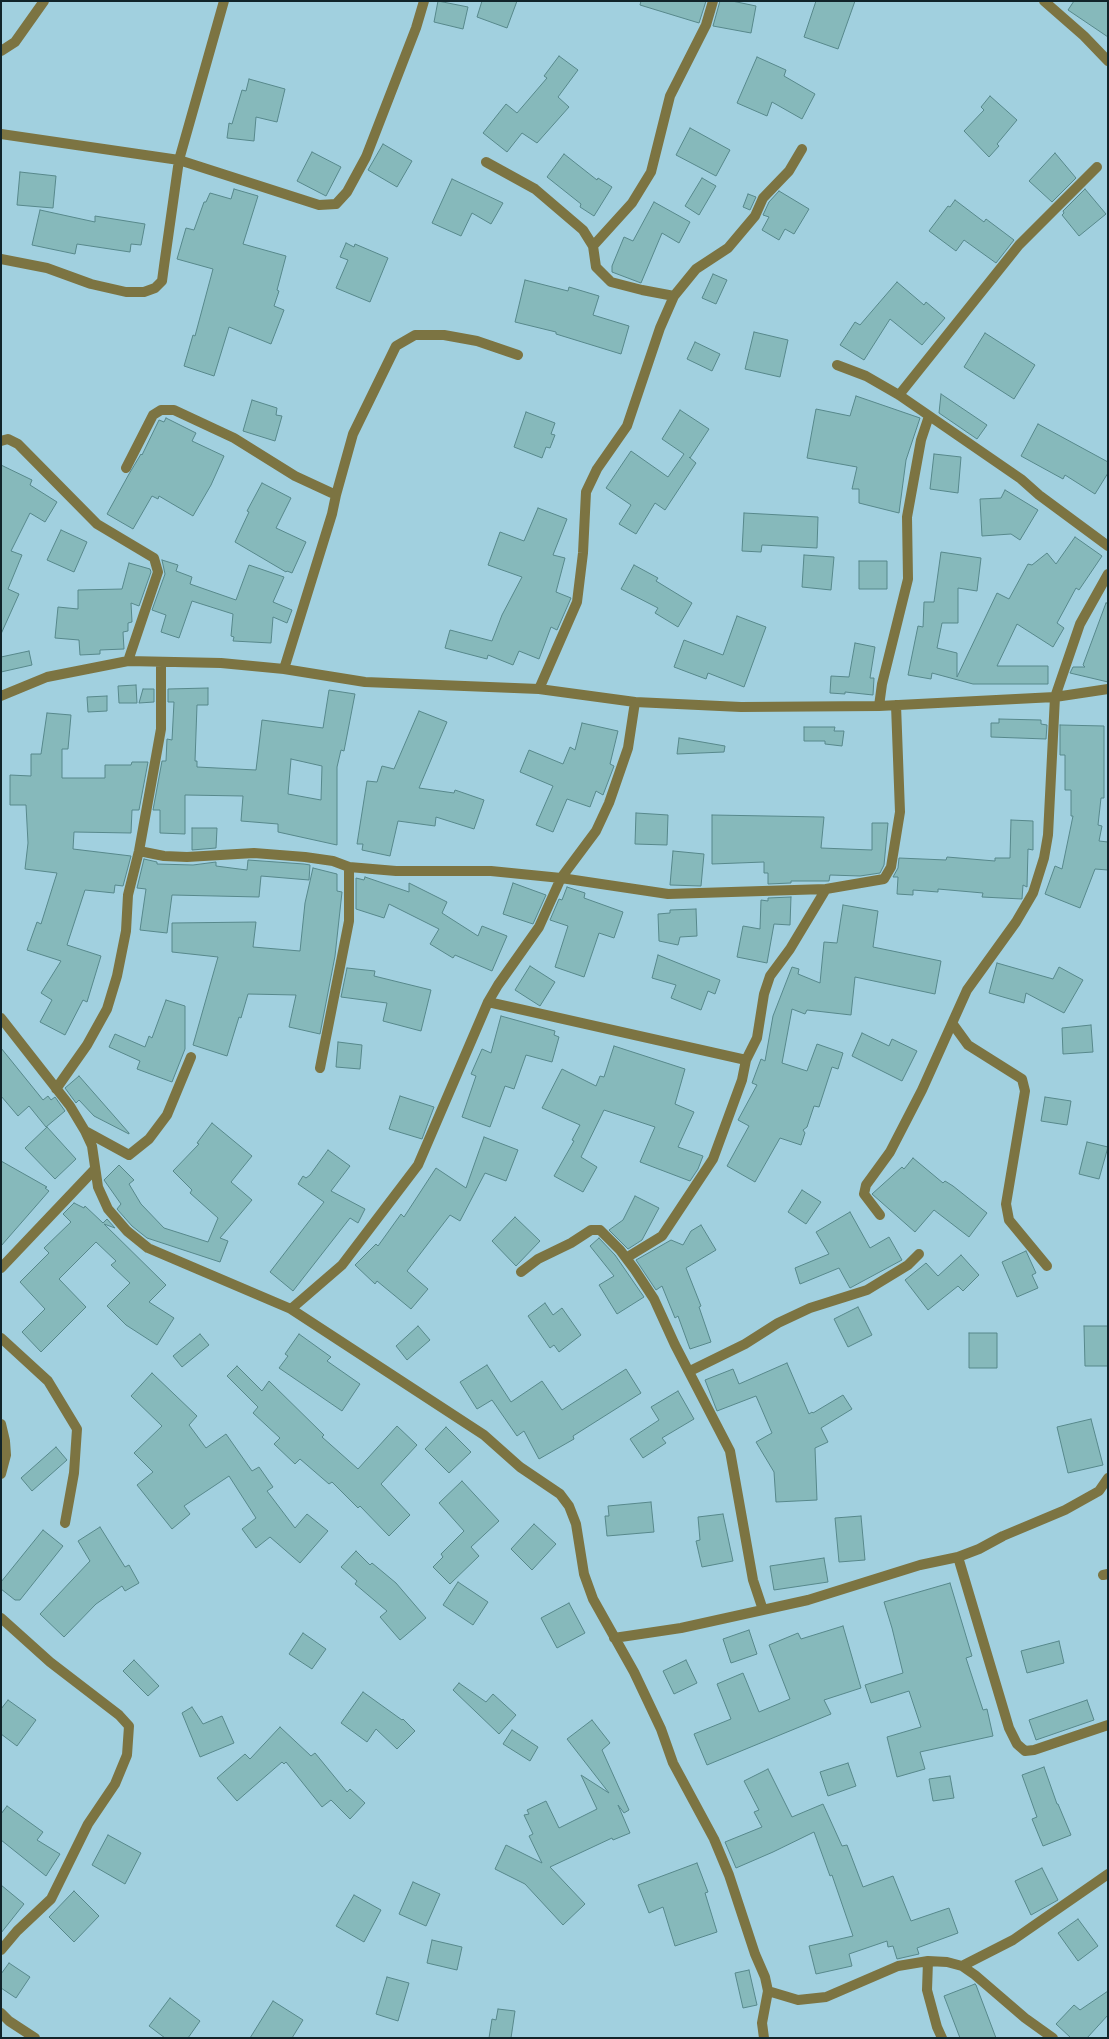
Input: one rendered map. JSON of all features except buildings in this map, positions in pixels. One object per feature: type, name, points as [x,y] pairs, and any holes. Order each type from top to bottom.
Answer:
[{"type":"street","points":[[1,51],[15,42],[44,1]]},
{"type":"street","points":[[1,260],[48,268],[91,284],[126,292],[144,292],[155,288],[162,281],[179,160],[224,1]]},
{"type":"street","points":[[1,134],[179,160],[319,205],[336,204],[347,192],[366,157],[416,28],[424,1]]},
{"type":"street","points":[[593,246],[632,203],[651,172],[670,96],[706,25],[713,1]]},
{"type":"street","points":[[1044,1],[1084,36],[1108,61]]},
{"type":"street","points":[[540,689],[577,602],[583,553],[586,492],[597,469],[627,426],[660,328],[674,296],[696,269],[728,248],[754,216],[764,198],[789,171],[802,149]]},
{"type":"street","points":[[486,162],[535,189],[583,230],[593,246],[596,268],[612,282],[674,296]]},
{"type":"street","points":[[899,395],[1019,245],[1097,168]]},
{"type":"street","points":[[284,669],[332,514],[353,434],[396,346],[415,335],[444,335],[477,341],[518,355]]},
{"type":"street","points":[[837,365],[866,376],[899,395],[1021,479],[1039,495],[1108,546]]},
{"type":"street","points":[[126,468],[153,415],[161,410],[174,410],[234,438],[295,476],[336,495]]},
{"type":"street","points":[[879,706],[882,684],[908,579],[907,517],[921,440],[929,416]]},
{"type":"street","points":[[1,441],[8,439],[18,444],[97,524],[154,558],[158,572],[128,661]]},
{"type":"street","points":[[880,1215],[864,1194],[866,1185],[890,1152],[922,1090],[967,990],[1016,922],[1033,893],[1044,858],[1052,781],[1055,696],[1080,624],[1108,574]]},
{"type":"street","points":[[1,696],[47,677],[128,661],[221,663],[284,669],[366,682],[540,689],[634,702],[741,707],[879,706],[1055,696],[1108,689]]},
{"type":"street","points":[[56,1089],[87,1045],[107,1009],[126,931],[128,895],[140,851],[162,729],[161,662]]},
{"type":"street","points":[[291,1309],[342,1265],[418,1165],[488,1002],[539,927],[561,878],[596,831],[609,803],[628,748],[634,702]]},
{"type":"street","points":[[140,851],[164,856],[187,857],[254,854],[279,855],[396,872],[492,871],[561,878],[668,894],[826,889],[884,878],[891,867],[900,812],[896,705]]},
{"type":"street","points":[[320,1068],[349,921],[349,866]]},
{"type":"street","points":[[626,1258],[662,1236],[713,1159],[742,1080],[746,1060],[757,1038],[764,994],[770,976],[790,949],[826,889]]},
{"type":"street","points":[[488,1002],[746,1060]]},
{"type":"street","points":[[1,1018],[56,1089],[85,1131],[92,1146],[98,1187],[108,1209],[127,1231],[148,1248],[291,1309],[484,1435],[520,1467],[560,1494],[569,1506],[576,1524],[584,1574],[593,1599],[634,1672],[673,1763],[714,1839],[729,1875],[755,1954],[765,1977],[768,1991],[762,2022],[764,2038]]},
{"type":"street","points":[[952,1023],[968,1045],[1022,1079],[1025,1091],[1006,1204],[1009,1220],[1047,1266]]},
{"type":"street","points":[[85,1131],[129,1155],[149,1139],[167,1115],[190,1057]]},
{"type":"street","points":[[1,1268],[95,1169]]},
{"type":"street","points":[[521,1272],[538,1258],[571,1243],[591,1230],[600,1230],[626,1258],[654,1300],[675,1345],[730,1450],[753,1580],[763,1610]]},
{"type":"street","points":[[690,1371],[745,1344],[778,1322],[810,1308],[867,1290],[908,1265],[919,1254]]},
{"type":"street","points":[[1,1338],[48,1381],[77,1429],[74,1473],[65,1523]]},
{"type":"street","points":[[1,1424],[6,1441],[6,1455],[1,1474]]},
{"type":"street","points":[[614,1638],[681,1628],[808,1600],[920,1565],[958,1557],[1065,1510],[1099,1491],[1108,1478]]},
{"type":"street","points":[[958,1557],[1008,1728],[1016,1744],[1025,1751],[1034,1750],[1108,1725]]},
{"type":"street","points":[[1,1618],[57,1667],[119,1715],[128,1726],[127,1756],[115,1784],[88,1824],[51,1899],[17,1931],[1,1950]]},
{"type":"street","points":[[962,1966],[1013,1940],[1108,1874]]},
{"type":"street","points":[[768,1991],[798,2000],[826,1997],[898,1966],[928,1961],[948,1962],[962,1966],[1052,2038]]},
{"type":"street","points":[[928,1961],[927,1990],[942,2038]]},
{"type":"street","points":[[1,2013],[9,2022],[33,2037]]}]
